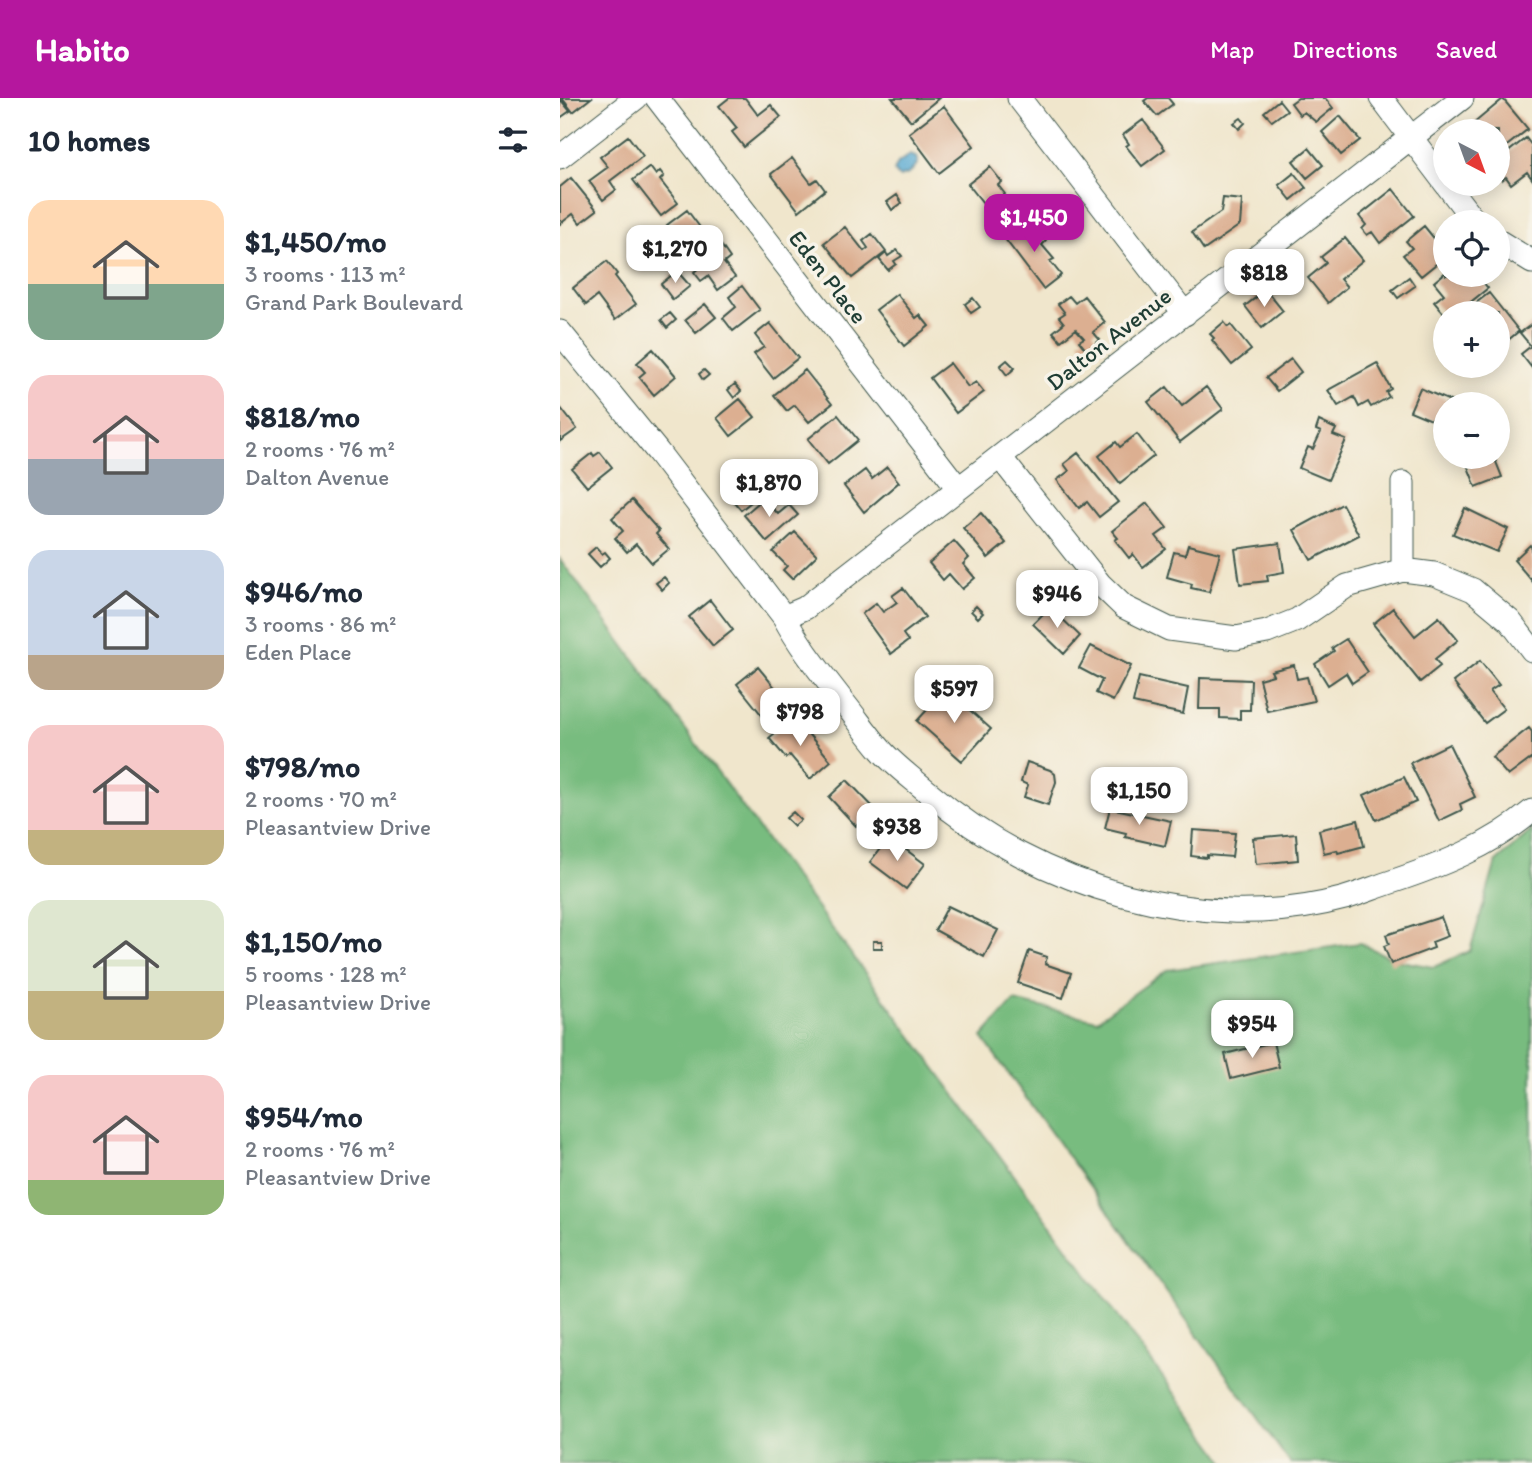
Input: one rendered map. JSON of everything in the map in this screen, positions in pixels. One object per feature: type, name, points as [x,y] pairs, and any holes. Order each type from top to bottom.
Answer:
[{"type":"street","points":[[560,157],[636,98]]},
{"type":"street","name":"Eden Place","points":[[657,98],[958,488]]},
{"type":"street","points":[[1019,98],[1185,314]]},
{"type":"street","points":[[1381,98],[1433,167]]},
{"type":"street","name":"Dalton Avenue","points":[[784,617],[805,608],[1462,98]]},
{"type":"street","points":[[1455,196],[1466,210]]},
{"type":"street","points":[[1510,248],[1532,262]]},
{"type":"street","points":[[560,332],[658,452],[784,617],[799,645],[882,750],[956,816],[1010,850],[1086,883],[1167,904],[1224,909],[1300,906],[1344,898],[1429,869],[1506,832],[1532,811]]},
{"type":"street","points":[[1000,457],[1100,584],[1124,607],[1169,629],[1236,638],[1268,632],[1297,620],[1347,586],[1403,570],[1434,574],[1473,590],[1510,621],[1532,650]]},
{"type":"street","points":[[1403,483],[1403,570]]},
{"type":"green space","points":[[560,559],[1226,1463],[560,1463]]},
{"type":"green space","points":[[1532,830],[1532,1463],[1290,1463],[982,1037],[1014,1001],[1097,1020],[1167,970],[1360,943],[1395,960],[1434,967],[1470,951],[1496,862]]},
{"type":"water","points":[[909,155],[916,157],[918,163],[909,174],[899,177],[894,171],[898,163]]},
{"type":"building","points":[[562,98],[591,98],[573,112]]},
{"type":"building","points":[[729,98],[745,98],[758,115],[771,105],[781,117],[744,147],[732,132],[737,128],[719,106]]},
{"type":"building","points":[[892,98],[939,98],[911,121]]},
{"type":"building","points":[[1148,98],[1168,98],[1173,104],[1157,116],[1144,101]]},
{"type":"building","points":[[1298,98],[1325,98],[1333,108],[1316,122],[1304,112],[1300,115],[1291,103]]},
{"type":"building","points":[[560,99],[570,111],[560,118]]},
{"type":"building","points":[[1503,99],[1528,129],[1510,143],[1510,119],[1479,119]]},
{"type":"building","points":[[1279,100],[1287,110],[1272,121],[1264,112]]},
{"type":"building","points":[[944,106],[974,146],[939,173],[909,133]]},
{"type":"building","points":[[1340,116],[1360,140],[1341,155],[1322,132]]},
{"type":"building","points":[[1241,118],[1245,123],[1239,129],[1234,123]]},
{"type":"building","points":[[1143,120],[1165,149],[1142,166],[1126,146],[1129,144],[1123,135]]},
{"type":"building","points":[[628,136],[643,156],[610,181],[616,190],[603,200],[589,181],[608,167],[600,157]]},
{"type":"building","points":[[1526,138],[1532,146],[1532,179],[1527,172],[1511,184],[1510,151]]},
{"type":"building","points":[[1309,148],[1323,165],[1307,178],[1293,161]]},
{"type":"building","points":[[792,158],[811,183],[817,179],[825,190],[799,211],[771,174]]},
{"type":"building","points":[[650,167],[656,175],[660,171],[664,176],[660,180],[678,203],[661,216],[633,180]]},
{"type":"building","points":[[990,167],[1002,182],[998,185],[1005,194],[987,208],[968,184]]},
{"type":"building","points":[[1294,173],[1306,188],[1291,200],[1279,185]]},
{"type":"building","points":[[571,178],[597,210],[580,223],[573,214],[560,224],[560,187]]},
{"type":"building","points":[[1393,189],[1414,216],[1380,243],[1372,232],[1367,235],[1362,229],[1366,225],[1359,216]]},
{"type":"building","points":[[897,195],[902,203],[892,210],[887,202]]},
{"type":"building","points":[[1223,198],[1242,200],[1240,225],[1204,250],[1192,232],[1221,212]]},
{"type":"building","points":[[1003,206],[1017,223],[1001,235],[988,218]]},
{"type":"building","points":[[687,210],[708,238],[688,253],[680,242],[673,248],[665,237],[672,232],[667,225]]},
{"type":"building","points":[[1030,220],[1046,241],[1042,245],[1054,259],[1050,261],[1061,275],[1043,289],[1005,239]]},
{"type":"building","points":[[1424,226],[1433,237],[1433,266],[1421,276],[1403,255],[1412,248],[1406,241]]},
{"type":"building","points":[[845,227],[864,251],[868,248],[863,241],[872,234],[886,252],[852,278],[824,243]]},
{"type":"building","points":[[646,230],[656,242],[640,254],[630,242]]},
{"type":"building","points":[[1345,238],[1363,260],[1340,279],[1347,287],[1328,303],[1308,278],[1326,263],[1321,257]]},
{"type":"building","points":[[721,245],[730,258],[724,263],[735,277],[718,290],[708,276],[701,281],[694,272],[700,267],[697,264]]},
{"type":"building","points":[[897,250],[902,256],[894,261],[896,264],[888,270],[879,259],[886,253],[888,256]]},
{"type":"building","points":[[607,261],[636,304],[615,320],[597,296],[586,305],[573,288]]},
{"type":"building","points":[[677,271],[690,286],[673,300],[661,284]]},
{"type":"building","points":[[1409,277],[1415,286],[1398,298],[1392,290]]},
{"type":"building","points":[[742,286],[760,310],[733,331],[723,318],[736,307],[729,297]]},
{"type":"building","points":[[1438,287],[1488,288],[1472,301],[1435,301],[1444,294]]},
{"type":"building","points":[[1266,290],[1283,311],[1262,328],[1245,306]]},
{"type":"building","points":[[1489,293],[1495,301],[1479,301]]},
{"type":"building","points":[[897,294],[916,318],[920,315],[929,326],[904,346],[876,310]]},
{"type":"building","points":[[1069,296],[1075,303],[1084,296],[1105,322],[1093,332],[1100,340],[1087,351],[1079,341],[1084,338],[1076,329],[1061,341],[1053,332],[1064,323],[1059,317],[1065,313],[1058,304]]},
{"type":"building","points":[[973,298],[980,307],[971,313],[965,304]]},
{"type":"building","points":[[705,304],[716,317],[696,333],[685,320]]},
{"type":"building","points":[[670,313],[676,320],[667,328],[661,320]]},
{"type":"building","points":[[1510,320],[1519,331],[1510,338]]},
{"type":"building","points":[[1224,322],[1228,327],[1231,325],[1251,350],[1232,365],[1210,334]]},
{"type":"building","points":[[770,323],[798,358],[773,378],[754,354],[764,347],[755,335]]},
{"type":"building","points":[[1532,324],[1532,368],[1521,354],[1531,346],[1520,333]]},
{"type":"building","points":[[653,349],[676,376],[654,395],[639,377],[645,372],[637,363]]},
{"type":"building","points":[[1291,359],[1301,372],[1277,391],[1266,378]]},
{"type":"building","points":[[1007,360],[1015,368],[1007,375],[1000,366]]},
{"type":"building","points":[[950,363],[968,387],[976,382],[984,392],[956,413],[930,378]]},
{"type":"building","points":[[1377,363],[1391,389],[1386,392],[1389,397],[1371,407],[1368,402],[1359,407],[1354,397],[1338,406],[1328,390]]},
{"type":"building","points":[[704,370],[709,375],[703,380],[699,374]]},
{"type":"building","points":[[805,370],[832,404],[809,422],[795,405],[787,411],[774,395]]},
{"type":"building","points":[[735,384],[741,391],[734,398],[728,390]]},
{"type":"building","points":[[1167,387],[1182,406],[1206,387],[1223,409],[1180,442],[1148,402]]},
{"type":"building","points":[[1420,388],[1433,394],[1433,421],[1410,411]]},
{"type":"building","points":[[740,399],[755,417],[731,436],[717,418]]},
{"type":"building","points":[[560,407],[577,429],[560,441]]},
{"type":"building","points":[[838,415],[858,440],[828,464],[808,439]]},
{"type":"building","points":[[1319,421],[1336,429],[1333,435],[1346,440],[1328,480],[1299,468],[1308,447],[1313,449],[1321,432],[1316,430]]},
{"type":"building","points":[[1137,434],[1154,456],[1120,483],[1099,456],[1116,442],[1120,447]]},
{"type":"building","points":[[600,452],[612,467],[587,487],[572,469],[592,453],[594,456]]},
{"type":"building","points":[[1078,453],[1118,502],[1099,517],[1087,502],[1079,508],[1057,480],[1069,471],[1064,464]]},
{"type":"building","points":[[887,467],[899,482],[864,512],[844,486],[865,470],[872,479]]},
{"type":"building","points":[[1469,469],[1499,469],[1502,477],[1476,487]]},
{"type":"building","points":[[744,471],[762,493],[741,510],[723,489]]},
{"type":"building","points":[[764,498],[778,514],[789,505],[798,515],[767,542],[744,515]]},
{"type":"building","points":[[632,500],[659,531],[656,534],[669,549],[652,563],[636,544],[627,552],[615,538],[623,531],[612,518]]},
{"type":"building","points":[[1147,503],[1167,528],[1156,536],[1166,549],[1143,567],[1133,554],[1129,558],[1115,540],[1118,538],[1112,531]]},
{"type":"building","points":[[1342,504],[1359,535],[1311,560],[1294,530]]},
{"type":"building","points":[[1465,508],[1508,529],[1497,552],[1453,534]]},
{"type":"building","points":[[981,513],[1006,543],[988,558],[963,528]]},
{"type":"building","points":[[795,532],[817,555],[792,579],[783,570],[787,566],[773,552]]},
{"type":"building","points":[[954,541],[969,558],[963,564],[975,578],[962,589],[949,574],[943,580],[929,563]]},
{"type":"building","points":[[1280,543],[1284,572],[1267,575],[1268,581],[1240,584],[1235,549]]},
{"type":"building","points":[[1188,545],[1220,553],[1209,592],[1191,588],[1192,584],[1167,577],[1174,552],[1185,555]]},
{"type":"building","points":[[1530,545],[1532,548],[1532,581],[1514,560]]},
{"type":"building","points":[[596,547],[610,558],[600,567],[588,554]]},
{"type":"building","points":[[664,577],[669,583],[662,590],[656,583]]},
{"type":"building","points":[[903,588],[925,617],[903,634],[908,641],[891,654],[862,614],[876,603],[883,612],[897,602],[892,596]]},
{"type":"building","points":[[710,600],[733,630],[713,646],[689,617]]},
{"type":"building","points":[[976,606],[983,613],[978,618],[971,611]]},
{"type":"building","points":[[1050,607],[1080,636],[1064,654],[1033,624]]},
{"type":"building","points":[[1393,608],[1415,636],[1439,617],[1458,640],[1435,659],[1440,666],[1420,682],[1373,624]]},
{"type":"building","points":[[1346,639],[1368,672],[1352,683],[1346,673],[1328,685],[1315,664]]},
{"type":"building","points":[[1091,646],[1131,666],[1113,701],[1096,693],[1102,680],[1079,668]]},
{"type":"building","points":[[1480,661],[1499,685],[1490,691],[1504,709],[1485,723],[1453,682]]},
{"type":"building","points":[[1294,665],[1297,679],[1307,677],[1314,701],[1267,711],[1259,679],[1273,675],[1271,671]]},
{"type":"building","points":[[758,667],[786,701],[765,719],[737,684]]},
{"type":"building","points":[[1139,677],[1188,688],[1183,714],[1133,703]]},
{"type":"building","points":[[1200,678],[1251,680],[1250,710],[1240,710],[1240,719],[1220,718],[1220,709],[1199,709]]},
{"type":"building","points":[[946,689],[991,729],[962,761],[917,721]]},
{"type":"building","points":[[794,717],[831,761],[810,779],[790,755],[786,758],[769,738]]},
{"type":"building","points":[[1529,728],[1532,732],[1532,758],[1508,776],[1492,757]]},
{"type":"building","points":[[1449,744],[1475,797],[1460,804],[1462,810],[1439,821],[1410,763]]},
{"type":"building","points":[[1027,762],[1055,774],[1056,782],[1048,805],[1024,797],[1028,785],[1021,782]]},
{"type":"building","points":[[1404,777],[1416,802],[1376,820],[1364,795]]},
{"type":"building","points":[[847,780],[875,809],[856,826],[829,797]]},
{"type":"building","points":[[1110,808],[1171,821],[1165,846],[1125,837],[1126,833],[1105,828]]},
{"type":"building","points":[[793,812],[801,820],[794,826],[786,818]]},
{"type":"building","points":[[1358,820],[1364,846],[1338,853],[1337,850],[1324,853],[1319,830]]},
{"type":"building","points":[[1193,830],[1235,833],[1232,857],[1191,856]]},
{"type":"building","points":[[1296,834],[1298,860],[1256,864],[1253,838]]},
{"type":"building","points":[[889,837],[925,864],[906,889],[870,862]]},
{"type":"building","points":[[948,906],[998,930],[984,957],[935,930]]},
{"type":"building","points":[[1441,917],[1448,936],[1432,942],[1434,948],[1391,964],[1384,946],[1389,944],[1386,935]]},
{"type":"building","points":[[873,941],[882,941],[882,948],[873,948]]},
{"type":"building","points":[[1029,951],[1047,957],[1045,964],[1071,973],[1063,998],[1018,983]]},
{"type":"building","points":[[1273,1042],[1279,1067],[1231,1079],[1225,1054]]}]
